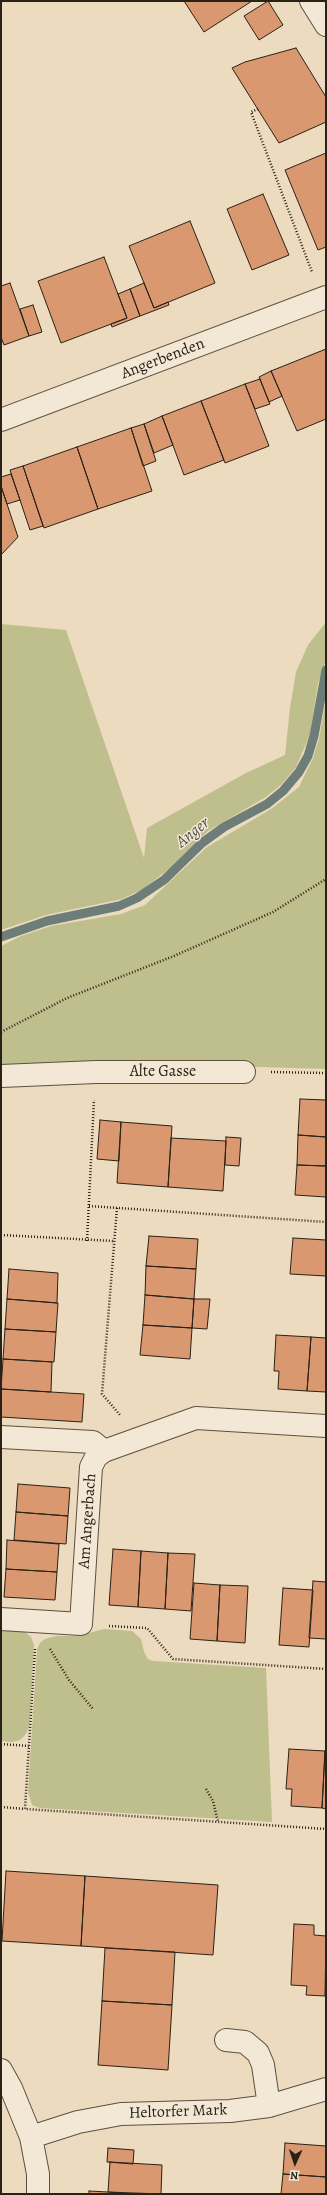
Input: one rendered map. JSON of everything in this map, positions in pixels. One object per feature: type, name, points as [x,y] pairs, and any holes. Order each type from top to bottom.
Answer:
[{"type":"street","points":[[311,1],[326,25]]},
{"type":"street","name":"Angerbenden","points":[[1,420],[324,298]]},
{"type":"street","name":"Alte Gasse","points":[[1,1076],[96,1072],[244,1072]]},
{"type":"street","name":"Am Angerbach","points":[[81,1624],[91,1467],[96,1458],[104,1451],[138,1437],[196,1418],[326,1426]]},
{"type":"street","points":[[1,1437],[93,1442],[104,1451]]},
{"type":"street","points":[[1,1619],[81,1624]]},
{"type":"street","points":[[226,2040],[245,2042],[258,2053],[263,2065],[269,2106]]},
{"type":"street","points":[[1,2070],[11,2088],[31,2137],[38,2174],[38,2194]]},
{"type":"street","name":"Heltorfer Mark","points":[[31,2137],[78,2122],[121,2114],[230,2111],[269,2106],[326,2089]]},
{"type":"path","points":[[258,109],[251,112],[324,298]]},
{"type":"path","points":[[1,1032],[67,998],[174,956],[273,912],[326,879]]},
{"type":"path","points":[[87,1241],[96,1072]]},
{"type":"path","points":[[244,1072],[326,1073]]},
{"type":"path","points":[[89,1206],[326,1222]]},
{"type":"path","points":[[117,1208],[102,1394],[138,1437]]},
{"type":"path","points":[[1,1235],[87,1241],[114,1241]]},
{"type":"path","points":[[37,1622],[56,1660],[69,1680],[93,1709]]},
{"type":"path","points":[[25,1808],[37,1622]]},
{"type":"path","points":[[81,1624],[147,1628],[173,1658],[326,1669]]},
{"type":"path","points":[[1,1744],[29,1746]]},
{"type":"path","points":[[206,1789],[213,1801],[218,1822]]},
{"type":"path","points":[[1,1807],[326,1829]]},
{"type":"shaded area","points":[[326,622],[326,660],[318,683],[310,735],[296,767],[282,784],[266,797],[208,831],[170,868],[143,889],[122,899],[46,915],[1,930],[1,624],[66,630],[144,858],[147,828],[246,773],[285,755],[290,708],[296,672],[308,645]]},
{"type":"shaded area","points":[[326,699],[326,1069],[227,1066],[1,1069],[1,946],[21,936],[51,926],[121,914],[145,905],[207,847],[271,809],[299,787],[313,758],[319,739]]},
{"type":"shaded area","points":[[104,1629],[132,1631],[141,1639],[144,1652],[148,1659],[153,1661],[266,1668],[272,1822],[40,1808],[32,1805],[28,1792],[37,1649],[40,1643],[45,1639],[56,1636],[78,1636]]},
{"type":"shaded area","points":[[1,1630],[25,1632],[31,1637],[34,1645],[29,1727],[26,1734],[20,1740],[12,1742],[1,1741]]},
{"type":"building","points":[[184,1],[252,1],[204,32]]},
{"type":"building","points":[[268,1],[283,25],[259,40],[244,16]]},
{"type":"building","points":[[296,48],[326,97],[326,122],[279,143],[232,68],[245,62]]},
{"type":"building","points":[[326,153],[326,247],[318,250],[285,170]]},
{"type":"building","points":[[263,194],[289,255],[252,270],[227,209]]},
{"type":"building","points":[[190,221],[215,283],[154,308],[129,246]]},
{"type":"building","points":[[104,257],[127,318],[61,343],[38,281]]},
{"type":"building","points":[[10,283],[29,336],[4,345],[1,337],[1,286]]},
{"type":"building","points":[[144,283],[154,308],[168,302],[169,305],[140,316],[130,289]]},
{"type":"building","points":[[130,289],[140,316],[112,327],[111,324],[127,318],[118,294]]},
{"type":"building","points":[[33,305],[42,332],[29,336],[20,309]]},
{"type":"building","points":[[326,349],[326,419],[297,431],[271,371]]},
{"type":"building","points":[[271,371],[282,396],[269,402],[259,377]]},
{"type":"building","points":[[260,379],[270,404],[255,409],[245,384]]},
{"type":"building","points":[[245,384],[269,446],[225,463],[201,401]]},
{"type":"building","points":[[201,401],[224,460],[184,475],[162,416]]},
{"type":"building","points":[[162,416],[173,445],[154,453],[144,424]]},
{"type":"building","points":[[144,424],[156,461],[143,466],[131,428]]},
{"type":"building","points":[[131,428],[152,491],[98,509],[77,447]]},
{"type":"building","points":[[77,447],[98,509],[44,528],[23,466]]},
{"type":"building","points":[[23,466],[43,526],[30,530],[10,470]]},
{"type":"building","points":[[11,474],[20,500],[7,504],[1,486],[1,477]]},
{"type":"building","points":[[1,486],[18,537],[1,555]]},
{"type":"building","points":[[300,1099],[326,1100],[326,1137],[298,1135]]},
{"type":"building","points":[[100,1120],[121,1122],[119,1161],[97,1159]]},
{"type":"building","points":[[121,1122],[172,1126],[168,1187],[117,1183]]},
{"type":"building","points":[[298,1135],[326,1137],[326,1166],[297,1165]]},
{"type":"building","points":[[226,1137],[241,1138],[239,1166],[225,1165]]},
{"type":"building","points":[[171,1138],[226,1141],[223,1191],[168,1187]]},
{"type":"building","points":[[297,1165],[326,1166],[326,1197],[295,1195]]},
{"type":"building","points":[[149,1236],[198,1239],[196,1269],[146,1266]]},
{"type":"building","points":[[293,1238],[326,1240],[326,1276],[290,1274]]},
{"type":"building","points":[[146,1266],[196,1269],[194,1299],[145,1295]]},
{"type":"building","points":[[9,1269],[58,1273],[57,1303],[7,1299]]},
{"type":"building","points":[[145,1295],[194,1299],[192,1328],[143,1325]]},
{"type":"building","points":[[7,1299],[58,1303],[56,1332],[5,1329]]},
{"type":"building","points":[[194,1299],[210,1299],[207,1329],[192,1328]]},
{"type":"building","points":[[143,1325],[192,1328],[190,1359],[140,1355]]},
{"type":"building","points":[[5,1329],[56,1332],[54,1362],[3,1359]]},
{"type":"building","points":[[276,1335],[311,1337],[307,1391],[278,1389],[279,1371],[274,1371]]},
{"type":"building","points":[[311,1337],[326,1338],[326,1392],[307,1391]]},
{"type":"building","points":[[3,1359],[52,1362],[51,1392],[1,1389]]},
{"type":"building","points":[[1,1389],[84,1394],[82,1422],[1,1417]]},
{"type":"building","points":[[18,1484],[70,1488],[68,1516],[16,1512]]},
{"type":"building","points":[[16,1512],[68,1516],[66,1544],[14,1540]]},
{"type":"building","points":[[7,1540],[59,1544],[57,1572],[6,1569]]},
{"type":"building","points":[[113,1549],[141,1551],[138,1607],[109,1605]]},
{"type":"building","points":[[141,1551],[168,1553],[165,1609],[138,1607]]},
{"type":"building","points":[[168,1553],[195,1554],[191,1611],[165,1609]]},
{"type":"building","points":[[6,1569],[57,1572],[55,1600],[4,1597]]},
{"type":"building","points":[[313,1581],[326,1582],[326,1639],[309,1638]]},
{"type":"building","points":[[194,1583],[220,1585],[217,1641],[190,1639]]},
{"type":"building","points":[[220,1585],[248,1586],[245,1643],[217,1641]]},
{"type":"building","points":[[283,1588],[313,1590],[309,1647],[279,1645]]},
{"type":"building","points":[[289,1749],[325,1751],[322,1808],[291,1806],[292,1789],[286,1789]]},
{"type":"building","points":[[326,1751],[326,1809],[322,1808]]},
{"type":"building","points":[[6,1871],[85,1876],[81,1946],[2,1941]]},
{"type":"building","points":[[85,1876],[218,1885],[213,1955],[81,1946]]},
{"type":"building","points":[[294,1924],[314,1925],[314,1935],[326,1936],[325,1996],[306,1995],[307,1986],[291,1985]]},
{"type":"building","points":[[105,1948],[175,1952],[172,2005],[102,2001]]},
{"type":"building","points":[[102,2001],[172,2005],[168,2070],[98,2065]]},
{"type":"building","points":[[285,2143],[326,2146],[326,2177],[283,2174]]},
{"type":"building","points":[[108,2148],[134,2150],[133,2164],[107,2162]]},
{"type":"building","points":[[110,2162],[162,2165],[161,2194],[108,2192]]},
{"type":"building","points":[[283,2174],[326,2177],[326,2194],[281,2194]]},
{"type":"building","points":[[89,2191],[108,2192],[134,2194],[89,2194]]},
{"type":"waterway","name":"Anger","points":[[1,937],[47,921],[119,906],[137,898],[164,880],[202,843],[224,827],[267,804],[283,791],[299,772],[308,756],[314,736],[326,670]]}]
